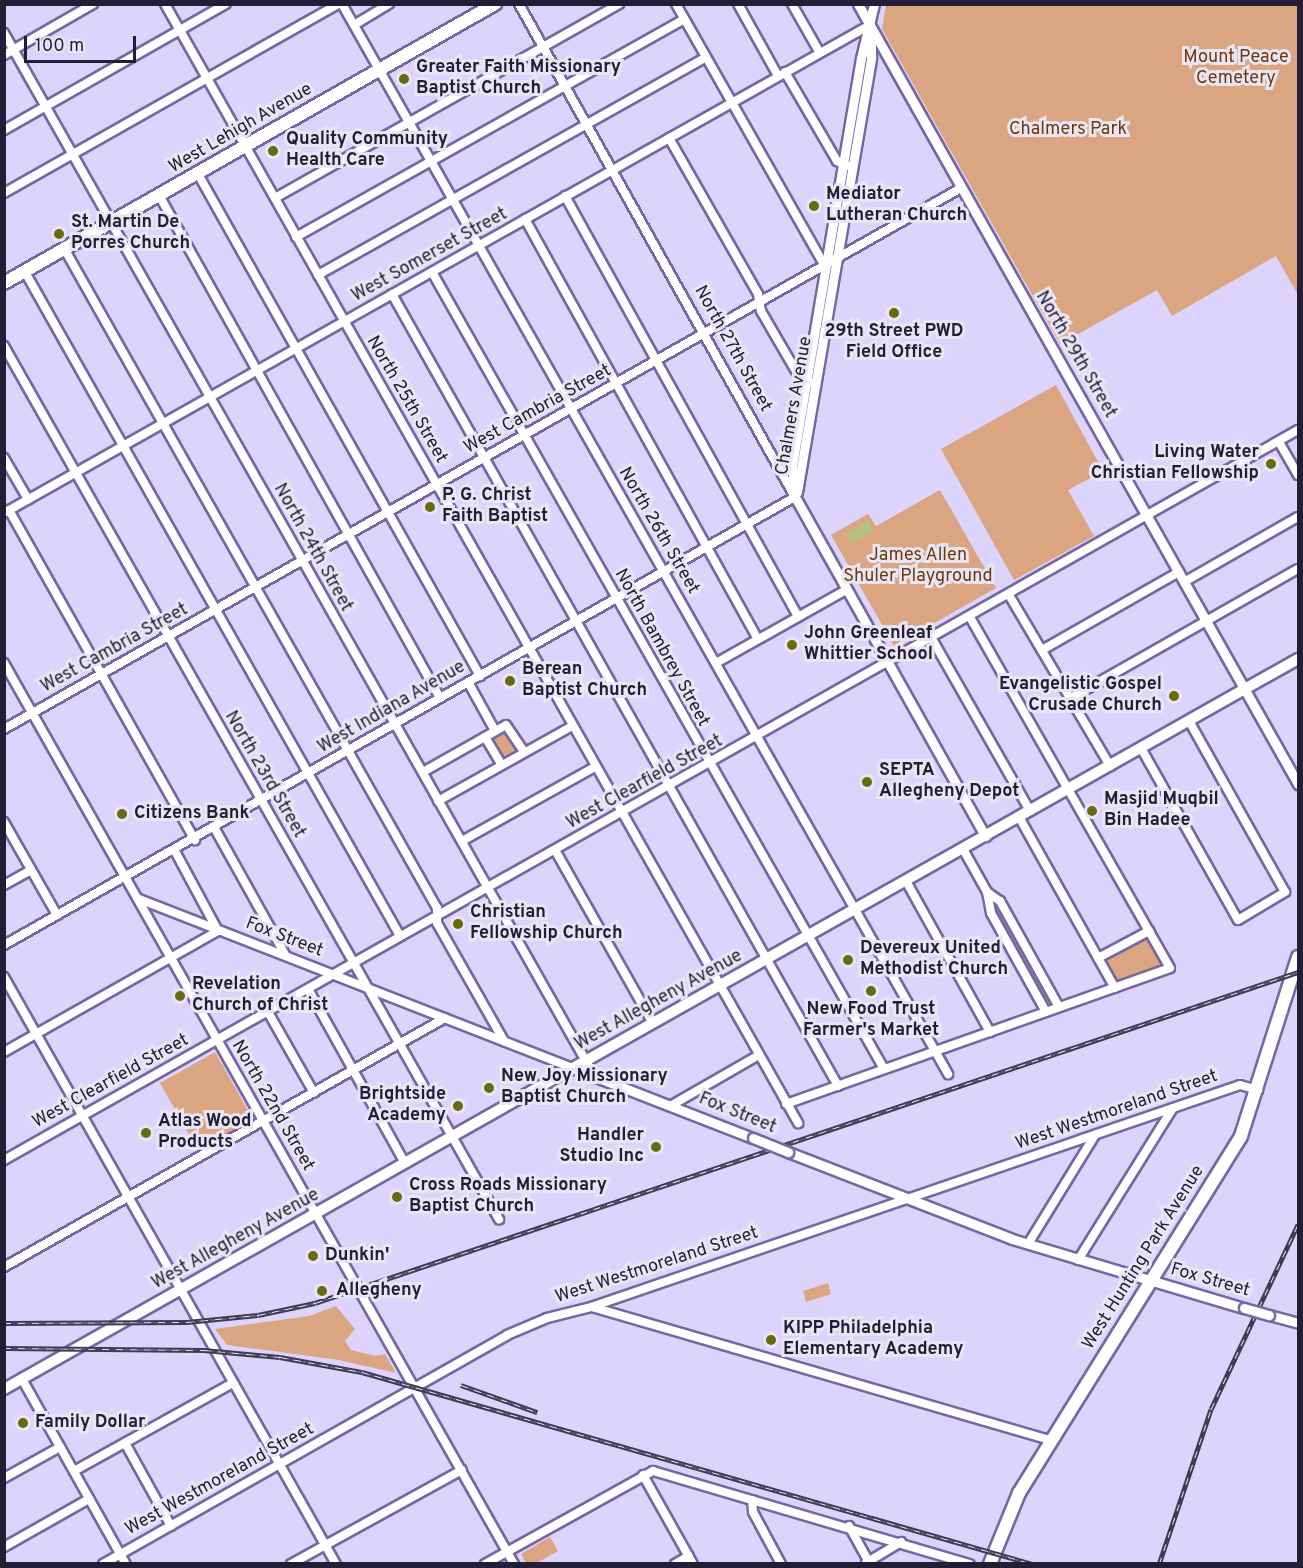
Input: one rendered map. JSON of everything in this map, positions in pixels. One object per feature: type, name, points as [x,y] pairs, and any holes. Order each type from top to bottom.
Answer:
[{"type":"main road","name":"West Lehigh Avenue","points":[[4,283],[159,197],[495,4]]},
{"type":"main road","name":"West Allegheny Avenue","points":[[4,1389],[1299,659]]},
{"type":"main road","name":"West Hunting Park Avenue","points":[[990,1563],[1016,1499],[1241,1136],[1258,1090],[1299,957]]},
{"type":"street","points":[[4,55],[93,4]]},
{"type":"street","name":"North 25th Street","points":[[165,4],[798,1124]]},
{"type":"street","points":[[4,130],[226,4]]},
{"type":"street","points":[[4,193],[340,4]]},
{"type":"street","name":"North 26th Street","points":[[340,4],[948,1074]]},
{"type":"street","points":[[354,25],[389,4]]},
{"type":"street","name":"North 27th Street","points":[[519,4],[985,836]]},
{"type":"street","points":[[275,198],[619,4]]},
{"type":"street","points":[[676,4],[825,266]]},
{"type":"street","points":[[738,4],[837,161],[848,166]]},
{"type":"street","points":[[792,4],[820,53]]},
{"type":"street","name":"North 29th Street","points":[[858,4],[1299,784]]},
{"type":"street","name":"Chalmers Avenue","points":[[795,497],[792,468],[837,259],[848,166],[874,4]]},
{"type":"street","points":[[296,237],[684,19]]},
{"type":"street","name":"West Somerset Street","points":[[7,511],[870,25]]},
{"type":"street","name":"North 24th Street","points":[[4,33],[595,1077]]},
{"type":"street","points":[[318,274],[706,57]]},
{"type":"street","points":[[669,138],[758,294],[759,302],[811,383]]},
{"type":"street","name":"Chalmers Avenue","points":[[811,383],[825,266],[848,166]]},
{"type":"street","points":[[198,174],[390,511],[480,676]]},
{"type":"street","name":"West Cambria Street","points":[[4,729],[961,188]]},
{"type":"street","points":[[565,196],[658,359],[798,617]]},
{"type":"street","points":[[159,197],[440,698]]},
{"type":"street","points":[[525,219],[758,639]]},
{"type":"street","points":[[64,250],[437,908],[437,923],[504,1041]]},
{"type":"street","points":[[25,272],[400,936]]},
{"type":"street","name":"North Bambrey Street","points":[[432,272],[884,1069]]},
{"type":"street","points":[[392,294],[838,1086]]},
{"type":"street","name":"North 23rd Street","points":[[4,346],[499,1219]]},
{"type":"street","name":"West Clearfield Street","points":[[4,1160],[437,915],[757,738],[1299,430]]},
{"type":"street","points":[[1279,442],[1299,475]]},
{"type":"street","points":[[4,458],[28,499]]},
{"type":"street","name":"West Indiana Avenue","points":[[4,945],[128,878],[795,497]]},
{"type":"street","points":[[7,511],[195,840]]},
{"type":"street","points":[[1184,582],[1299,517]]},
{"type":"street","points":[[1069,699],[1299,569]]},
{"type":"street","points":[[1042,650],[1179,572]]},
{"type":"street","points":[[716,663],[846,590]]},
{"type":"street","points":[[1009,595],[1110,766]]},
{"type":"street","points":[[786,1104],[1170,968],[970,617]]},
{"type":"street","points":[[932,639],[1030,811]]},
{"type":"street","name":"North 22nd Street","points":[[4,663],[128,878],[217,1040],[514,1563]]},
{"type":"street","points":[[468,682],[494,729]]},
{"type":"street","points":[[1141,748],[1238,920],[1285,892],[1189,721]]},
{"type":"street","points":[[423,772],[485,737],[494,729],[506,725],[512,730],[524,752]]},
{"type":"street","points":[[438,801],[572,726]]},
{"type":"street","points":[[485,737],[501,764]]},
{"type":"street","points":[[462,841],[595,767]]},
{"type":"street","points":[[1019,817],[1115,988]]},
{"type":"street","points":[[4,822],[57,915]]},
{"type":"street","points":[[214,829],[285,954]]},
{"type":"street","points":[[963,849],[987,891],[991,913],[1046,1012]]},
{"type":"street","points":[[555,850],[653,1023]]},
{"type":"street","points":[[4,1052],[218,931],[175,851]]},
{"type":"street","points":[[4,885],[31,870]]},
{"type":"street","points":[[906,881],[990,1032]]},
{"type":"street","points":[[987,891],[1000,901],[1059,1007]]},
{"type":"street","name":"Fox Street","points":[[139,898],[218,931],[285,954],[369,989],[1028,1244],[1150,1282],[1299,1323]]},
{"type":"street","points":[[1098,958],[1149,931]]},
{"type":"street","points":[[4,977],[336,1563]]},
{"type":"street","points":[[308,989],[405,1163]]},
{"type":"street","points":[[268,1012],[314,1093]]},
{"type":"street","points":[[4,1268],[445,1018]]},
{"type":"street","points":[[672,1105],[759,1055]]},
{"type":"street","name":"West Westmoreland Street","points":[[103,1563],[507,1335],[547,1318],[591,1307],[1240,1085],[1258,1090]]},
{"type":"street","points":[[1078,1260],[1173,1108]]},
{"type":"street","points":[[1028,1244],[1095,1135]]},
{"type":"street","points":[[591,1307],[1052,1441]]},
{"type":"street","points":[[22,1379],[126,1563]]},
{"type":"street","points":[[74,1471],[233,1383]]},
{"type":"street","points":[[125,1443],[171,1526]]},
{"type":"street","points":[[4,1478],[60,1447]]},
{"type":"street","points":[[291,1563],[462,1470]]},
{"type":"street","points":[[485,1563],[653,1471],[849,1526],[970,1563]]},
{"type":"street","points":[[643,1475],[693,1563]]},
{"type":"street","points":[[4,1547],[90,1499]]},
{"type":"street","points":[[752,1500],[753,1512],[781,1563]]},
{"type":"street","points":[[849,1526],[868,1563],[901,1542]]},
{"type":"street","points":[[675,1563],[688,1556]]},
{"type":"green space","name":"Chalmers Park","points":[[886,5],[1298,5],[1298,295],[1276,256],[1172,316],[1157,290],[1060,344],[882,29]]},
{"type":"green space","points":[[1056,385],[1103,471],[1068,490],[1094,536],[1014,580],[941,449]]},
{"type":"green space","name":"James Allen Shuler Playground","points":[[940,490],[996,588],[894,646],[831,535],[868,514],[876,526]]},
{"type":"green space","points":[[507,731],[520,750],[503,760],[491,739]]},
{"type":"green space","points":[[991,898],[997,901],[1053,1004],[1048,1004],[991,905]]},
{"type":"green space","points":[[1148,938],[1164,967],[1117,984],[1104,961]]},
{"type":"green space","points":[[215,1052],[254,1121],[199,1152],[160,1083]]},
{"type":"green space","points":[[828,1283],[831,1294],[806,1302],[803,1291]]},
{"type":"green space","points":[[336,1306],[355,1329],[345,1341],[351,1350],[375,1356],[385,1354],[396,1373],[339,1360],[227,1345],[215,1329],[309,1316]]},
{"type":"green space","points":[[550,1537],[558,1551],[537,1563],[526,1563],[521,1554]]},
{"type":"shaded area","points":[[868,520],[874,531],[851,544],[845,534]]},
{"type":"railway","points":[[4,1323],[187,1322],[258,1315],[315,1303],[1298,972]]},
{"type":"railway","points":[[1159,1564],[1211,1409],[1298,1224]]},
{"type":"railway","points":[[4,1348],[204,1350],[280,1357],[362,1372],[1033,1564]]},
{"type":"railway","points":[[461,1385],[537,1412]]},
{"type":"place","name":"Greater Faith Missionary Baptist Church","points":[[404,79]]},
{"type":"place","name":"Quality Community Health Care","points":[[273,151]]},
{"type":"place","name":"Mediator Lutheran Church","points":[[814,206]]},
{"type":"place","name":"St. Martin De Porres Church","points":[[59,234]]},
{"type":"place","name":"29th Street PWD Field Office","points":[[894,313]]},
{"type":"place","name":"Living Water Christian Fellowship","points":[[1271,464]]},
{"type":"place","name":"P. G. Christ Faith Baptist","points":[[430,507]]},
{"type":"place","name":"John Greenleaf Whittier School","points":[[792,645]]},
{"type":"place","name":"Berean Baptist Church","points":[[510,681]]},
{"type":"place","name":"Evangelistic Gospel Crusade Church","points":[[1174,696]]},
{"type":"place","name":"SEPTA Allegheny Depot","points":[[867,782]]},
{"type":"place","name":"Masjid Muqbil Bin Hadee","points":[[1092,811]]},
{"type":"place","name":"Citizens Bank","points":[[122,814]]},
{"type":"place","name":"Christian Fellowship Church","points":[[458,924]]},
{"type":"place","name":"Devereux United Methodist Church","points":[[848,960]]},
{"type":"place","name":"New Food Trust Farmer's Market","points":[[871,991]]},
{"type":"place","name":"Revelation Church of Christ","points":[[180,996]]},
{"type":"place","name":"New Joy Missionary Baptist Church","points":[[489,1088]]},
{"type":"place","name":"Brightside Academy","points":[[458,1106]]},
{"type":"place","name":"Atlas Wood Products","points":[[146,1133]]},
{"type":"place","name":"Handler Studio Inc","points":[[656,1147]]},
{"type":"place","name":"Cross Roads Missionary Baptist Church","points":[[397,1197]]},
{"type":"place","name":"Dunkin'","points":[[313,1256]]},
{"type":"place","name":"Allegheny","points":[[322,1291]]},
{"type":"place","name":"KIPP Philadelphia Elementary Academy","points":[[771,1340]]},
{"type":"place","name":"Family Dollar","points":[[23,1423]]},
{"type":"park label","name":"Mount Peace Cemetery","points":[[1236,69]]}]
